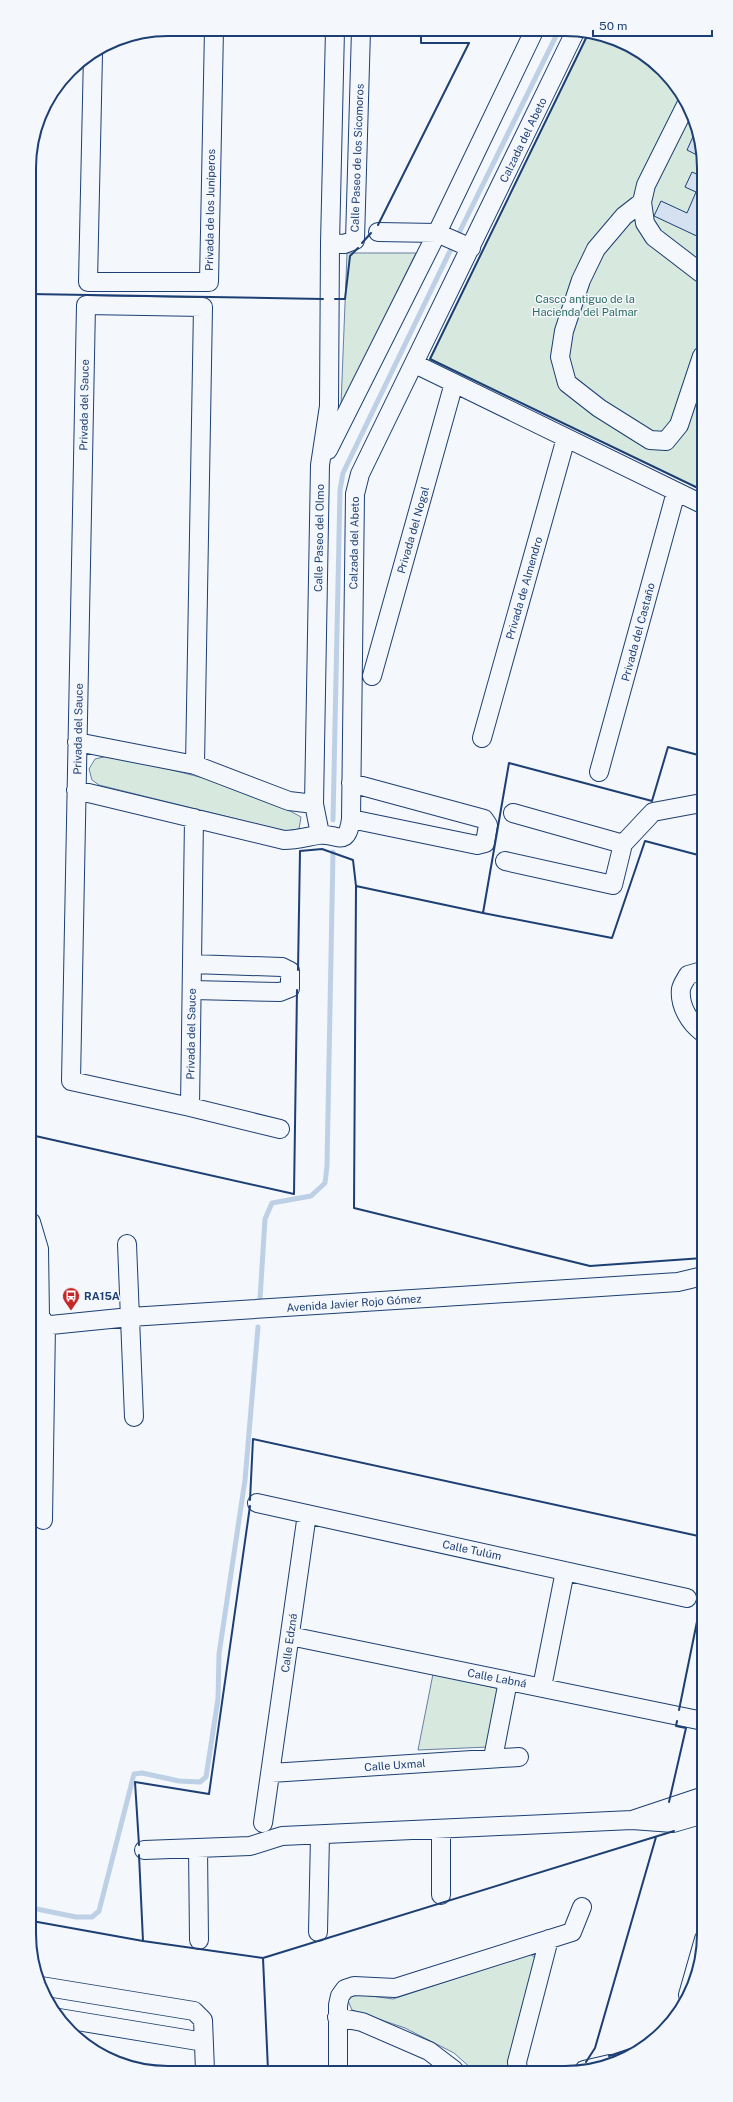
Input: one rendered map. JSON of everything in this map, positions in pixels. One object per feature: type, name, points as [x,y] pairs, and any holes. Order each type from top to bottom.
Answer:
[{"type":"street","name":"Privada de los Juníperos","points":[[92,60],[88,282],[209,282],[214,36]]},
{"type":"street","points":[[330,243],[335,36]]},
{"type":"street","name":"Calle Paseo de los Sicomoros","points":[[330,243],[344,244],[355,240],[361,36]]},
{"type":"street","points":[[320,465],[437,233],[532,36]]},
{"type":"street","name":"Calzada del Abeto","points":[[320,834],[339,839],[346,836],[350,828],[351,819],[355,494],[360,474],[415,364],[573,36]]},
{"type":"street","points":[[683,111],[646,185],[642,202],[645,223],[654,237],[697,269]]},
{"type":"street","points":[[642,202],[624,216],[596,249],[582,280],[564,331],[560,357],[567,383],[599,408],[650,440],[666,441],[679,425],[697,371]]},
{"type":"street","points":[[378,232],[437,233],[471,248]]},
{"type":"street","name":"Calle Paseo del Olmo","points":[[320,834],[314,804],[320,465],[329,406],[330,243]]},
{"type":"street","name":"Privada del Sauce","points":[[194,818],[190,1107],[71,1081],[86,304],[203,307],[195,765]]},
{"type":"street","points":[[415,364],[697,502]]},
{"type":"street","name":"Privada del Nogal","points":[[372,676],[454,383]]},
{"type":"street","name":"Privada de Almendro","points":[[482,738],[566,438]]},
{"type":"street","name":"Privada del Castaño","points":[[599,772],[676,492]]},
{"type":"street","points":[[78,742],[195,765],[289,801],[314,804]]},
{"type":"street","points":[[351,783],[484,819],[488,825],[484,843],[477,845],[351,819]]},
{"type":"street","points":[[76,790],[284,840],[302,839],[320,834]]},
{"type":"street","points":[[504,861],[613,885],[623,844],[653,812],[697,804]]},
{"type":"street","points":[[513,814],[623,844]]},
{"type":"street","points":[[192,964],[282,967],[290,971],[291,978],[290,988],[280,992],[192,990]]},
{"type":"street","points":[[697,972],[688,975],[681,988],[682,1001],[689,1019],[697,1027]]},
{"type":"street","points":[[190,1107],[280,1129]]},
{"type":"street","points":[[36,1237],[40,1249],[39,1326],[43,1520]]},
{"type":"street","points":[[127,1244],[134,1417]]},
{"type":"street","name":"Avenida Javier Rojo Gómez","points":[[39,1326],[130,1317],[678,1282],[697,1277]]},
{"type":"street","name":"Avenida Javier Rojo Gómez","points":[[678,1282],[697,1287]]},
{"type":"street","name":"Calle Tulúm","points":[[257,1503],[687,1598]]},
{"type":"street","name":"Calle Edzná","points":[[263,1823],[307,1514]]},
{"type":"street","points":[[542,1688],[566,1571]]},
{"type":"street","name":"Calle Labná","points":[[290,1636],[697,1720]]},
{"type":"street","points":[[493,1758],[508,1681]]},
{"type":"street","name":"Calle Uxmal","points":[[271,1773],[519,1756]]},
{"type":"street","points":[[632,1820],[697,1798]]},
{"type":"street","points":[[144,1850],[250,1846],[282,1836],[441,1830],[632,1820],[673,1823],[697,1816]]},
{"type":"street","points":[[440,1895],[441,1830]]},
{"type":"street","points":[[318,1932],[320,1835]]},
{"type":"street","points":[[198,1848],[199,1940]]},
{"type":"street","points":[[338,2066],[337,2017],[340,1996],[345,1989],[354,1986],[395,1988],[572,1932],[582,1906]]},
{"type":"street","points":[[518,2066],[517,2062],[550,1939]]},
{"type":"street","points":[[48,1987],[194,2011],[203,2020],[205,2066]]},
{"type":"street","points":[[337,2017],[362,2022],[429,2051],[449,2066]]},
{"type":"street","points":[[68,2020],[204,2042]]},
{"type":"green space","name":"Casco antiguo de la Hacienda del Palmar","points":[[586,38],[607,43],[631,54],[645,63],[664,81],[675,95],[690,126],[696,151],[697,488],[430,359]]},
{"type":"green space","points":[[347,253],[416,253],[341,405]]},
{"type":"green space","points":[[108,756],[182,772],[231,786],[255,795],[301,817],[299,829],[285,831],[99,785],[92,780],[89,769],[95,759]]},
{"type":"green space","points":[[433,1674],[500,1689],[488,1747],[418,1750]]},
{"type":"green space","points":[[530,1954],[536,1958],[513,2066],[469,2066],[454,2053],[405,2028],[352,2010],[348,2001],[352,1996],[364,1995],[393,1999]]},
{"type":"building","points":[[693,137],[696,155],[687,150]]},
{"type":"building","points":[[692,172],[697,174],[697,236],[654,216],[661,201],[687,213],[696,192],[685,187]]},
{"type":"waterway","points":[[460,231],[556,36]]},
{"type":"waterway","points":[[333,820],[340,490],[343,473],[451,249]]},
{"type":"waterway","points":[[260,1299],[265,1219],[272,1203],[311,1196],[325,1183],[327,1166],[333,852]]},
{"type":"waterway","points":[[36,1909],[76,1917],[92,1917],[99,1911],[134,1774],[142,1773],[179,1781],[200,1782],[206,1777],[218,1699],[219,1654],[245,1480],[258,1327]]},
{"type":"wall","points":[[378,225],[469,43],[421,43],[421,36]]},
{"type":"wall","points":[[586,38],[430,359],[697,488]]},
{"type":"wall","points":[[362,243],[371,233]]},
{"type":"wall","points":[[335,299],[345,299],[350,256],[358,248]]},
{"type":"wall","points":[[36,294],[323,299]]},
{"type":"wall","points":[[298,970],[300,851],[322,849],[353,860],[356,886],[483,913],[509,763],[652,801],[668,747],[697,755]]},
{"type":"wall","points":[[483,913],[612,938],[645,841],[697,855]]},
{"type":"wall","points":[[356,886],[354,1208],[590,1266],[697,1258]]},
{"type":"wall","points":[[36,1136],[294,1194],[297,990]]},
{"type":"wall","points":[[250,1500],[253,1439],[697,1536]]},
{"type":"wall","points":[[139,1845],[135,1782],[209,1794],[250,1506]]},
{"type":"wall","points":[[679,1710],[697,1622]]},
{"type":"wall","points":[[669,1802],[686,1728],[676,1726],[677,1721]]},
{"type":"wall","points":[[139,1855],[143,1941],[263,1958],[674,1831]]},
{"type":"wall","points":[[586,2062],[595,2048],[656,1837]]},
{"type":"wall","points":[[36,1922],[143,1941]]},
{"type":"wall","points":[[263,1958],[268,2066]]},
{"type":"wall","points":[[609,2056],[627,2050]]},
{"type":"place","name":"RA15A","points":[[71,1311]]}]
